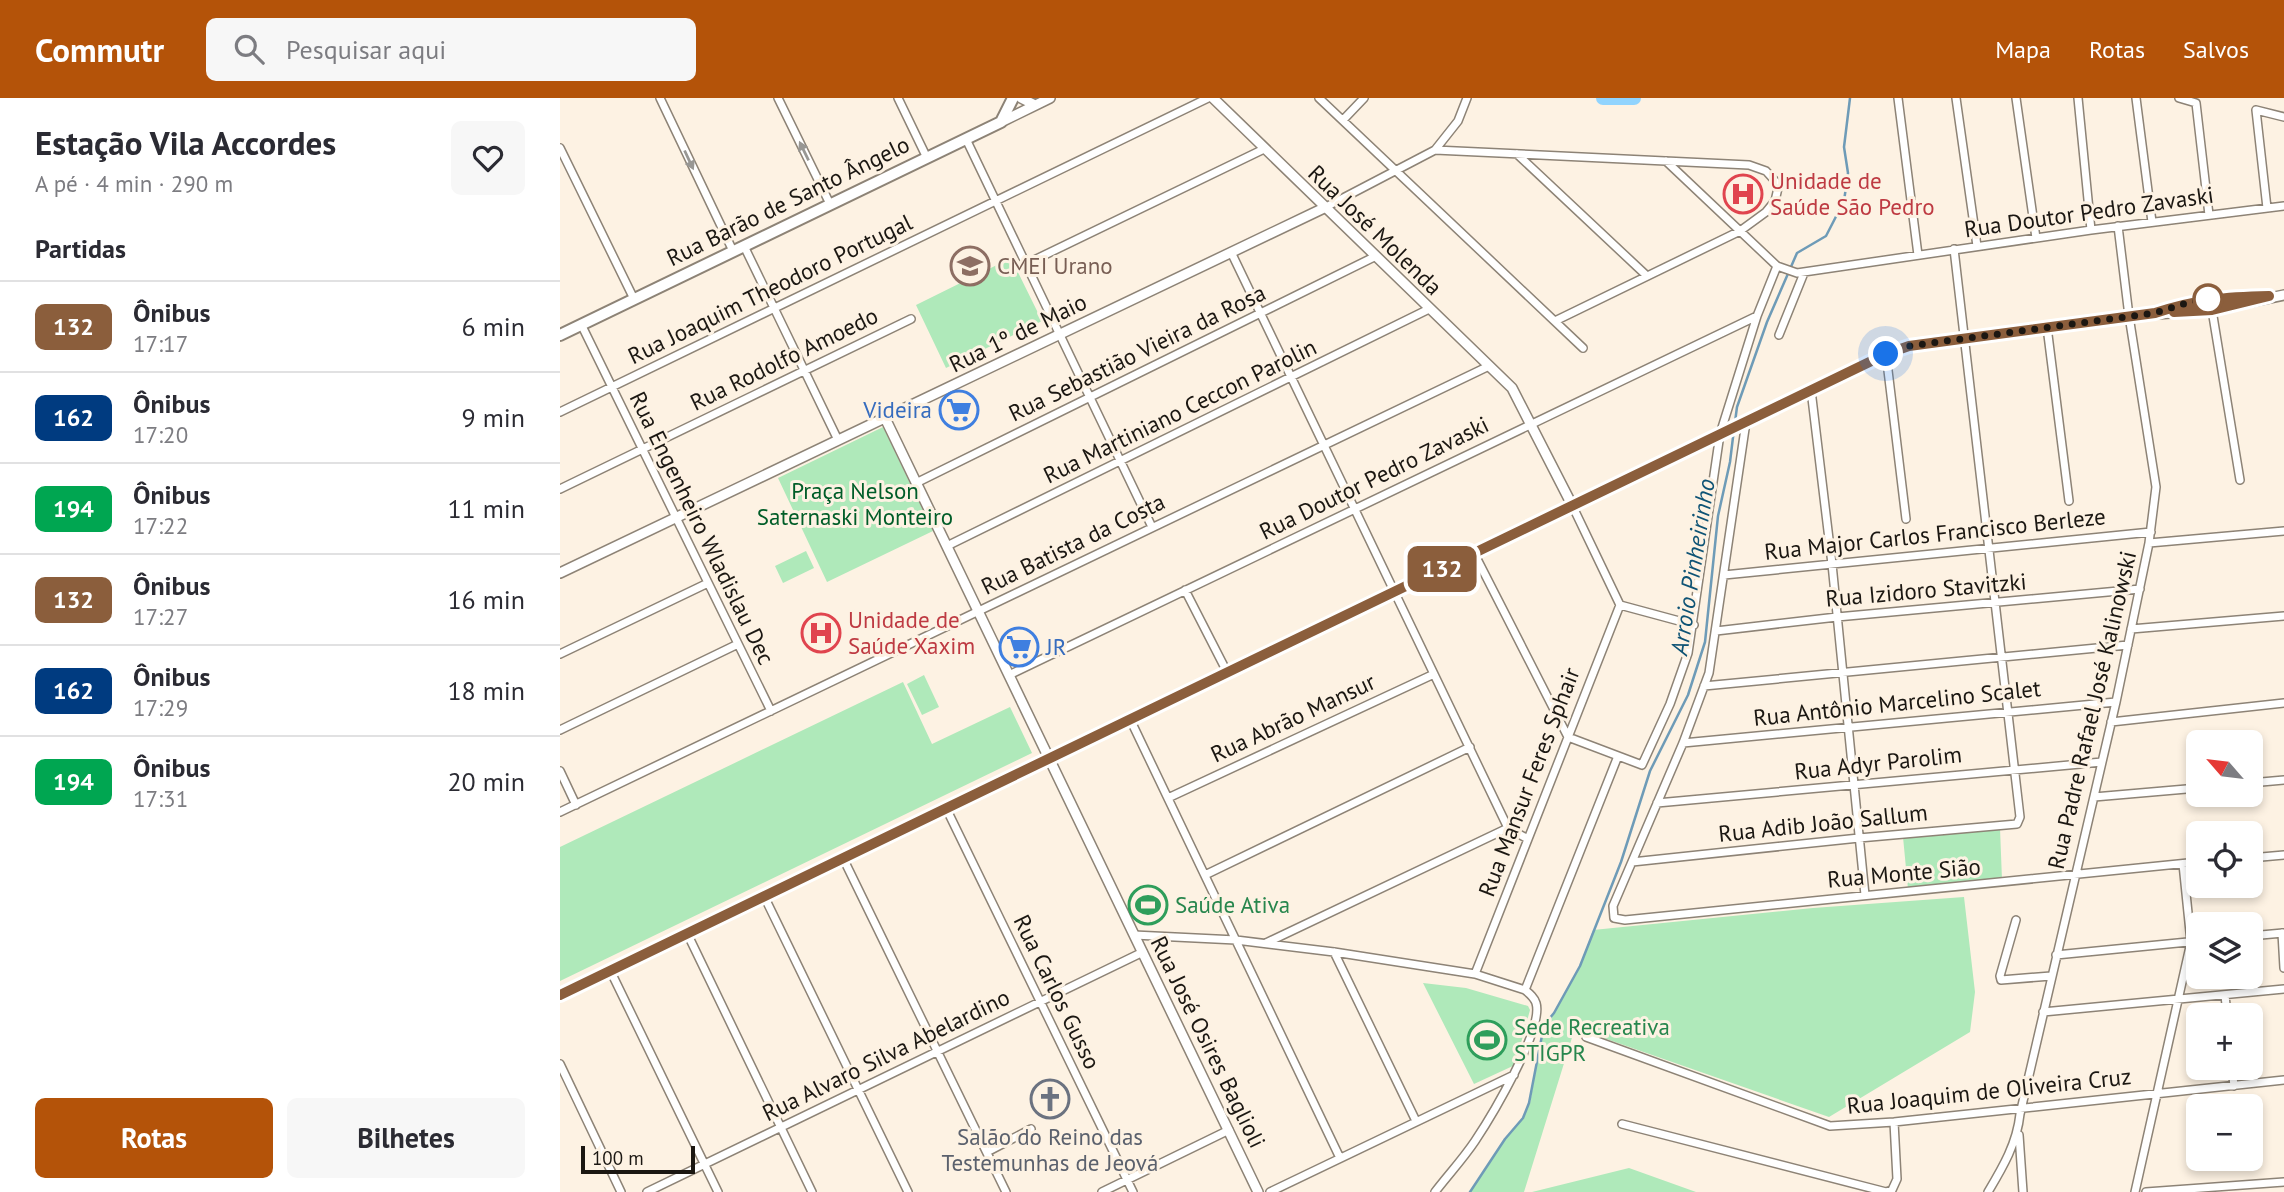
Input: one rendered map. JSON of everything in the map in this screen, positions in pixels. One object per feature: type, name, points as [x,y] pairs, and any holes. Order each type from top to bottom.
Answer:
[{"type":"main road","points":[[1001,122],[1013,98]]},
{"type":"main road","name":"Rua Barão de Santo Ângelo","points":[[560,335],[1001,122]]},
{"type":"street","points":[[660,98],[733,251]]},
{"type":"street","points":[[778,98],[830,204]]},
{"type":"street","points":[[898,98],[927,158]]},
{"type":"street","points":[[1021,98],[1035,105]]},
{"type":"street","name":"Rua Barão de Santo Ângelo","points":[[1001,122],[1049,98]]},
{"type":"street","name":"Rua José Molenda","points":[[1210,98],[1512,388],[1531,425]]},
{"type":"street","name":"Rua Joaquim Theodoro Portugal","points":[[560,412],[1210,98]]},
{"type":"street","points":[[1319,98],[1583,348]]},
{"type":"street","points":[[1343,120],[1364,98]]},
{"type":"street","name":"Rua 1º de Maio","points":[[560,573],[1324,208],[1396,171],[1435,150],[1458,121],[1467,98]]},
{"type":"street","points":[[1898,98],[1918,255]]},
{"type":"street","points":[[1956,98],[1977,246]]},
{"type":"street","points":[[2016,98],[2036,238]]},
{"type":"street","points":[[2078,98],[2091,230]]},
{"type":"street","points":[[2136,98],[2152,222]]},
{"type":"street","points":[[2179,98],[2196,103],[2209,215]]},
{"type":"street","points":[[2267,208],[2256,110],[2284,117]]},
{"type":"street","points":[[966,139],[1152,527]]},
{"type":"street","points":[[560,148],[634,299]]},
{"type":"street","points":[[1026,264],[1264,149]]},
{"type":"street","points":[[1435,150],[1749,165],[1770,174],[1778,188],[1775,201],[1766,212],[1740,231],[1555,321]]},
{"type":"street","points":[[1517,154],[1647,276]]},
{"type":"street","points":[[1474,553],[1568,737],[1642,765],[1670,704],[1688,653],[1694,625],[1702,549],[1723,433],[1757,316],[1780,268],[1666,161]]},
{"type":"street","name":"Rua Doutor Pedro Zavaski","points":[[1780,268],[1800,273],[2118,226],[2284,206]]},
{"type":"street","name":"Rua Padre Rafael José Kalinowski","points":[[1988,1192],[2009,1156],[2019,1130],[2051,976],[2116,702],[2150,543],[2156,487],[2118,226]]},
{"type":"street","points":[[744,246],[838,440]]},
{"type":"street","points":[[1954,250],[2015,769]]},
{"type":"street","points":[[1231,252],[1508,828],[1528,839]]},
{"type":"street","name":"Rua Sebastião Vieira da Rosa","points":[[916,483],[1374,257]]},
{"type":"street","points":[[1779,335],[1800,273]]},
{"type":"street","points":[[2155,313],[2190,302],[2222,297],[2284,295]]},
{"type":"street","points":[[560,995],[1886,354],[1909,346],[1965,338],[2155,313],[2212,310],[2269,296]]},
{"type":"street","name":"Rua Martiniano Ceccon Parolin","points":[[947,547],[1429,309]]},
{"type":"street","points":[[2212,310],[2241,480]]},
{"type":"street","name":"Rua Doutor Pedro Zavaski","points":[[1009,675],[1757,316]]},
{"type":"street","name":"Rua Rodolfo Amoedo","points":[[560,489],[911,319]]},
{"type":"street","name":"Rua Engenheiro Wladislau Dec","points":[[581,324],[771,711]]},
{"type":"street","points":[[2047,327],[2069,501]]},
{"type":"street","points":[[1886,354],[1906,519]]},
{"type":"street","name":"Rua Batista da Costa","points":[[560,812],[1489,366]]},
{"type":"street","points":[[1811,390],[1838,617],[1865,895]]},
{"type":"street","name":"Rua José Osires Baglioli","points":[[885,418],[1258,1192]]},
{"type":"street","points":[[1632,863],[1683,743],[1709,673],[1745,423]]},
{"type":"street","points":[[1531,425],[1620,605],[1694,625]]},
{"type":"street","points":[[2150,543],[2284,531]]},
{"type":"street","name":"Rua Major Carlos Francisco Berleze","points":[[1724,575],[2151,532]]},
{"type":"street","points":[[560,654],[708,583]]},
{"type":"street","name":"Rua Izidoro Stavitzki","points":[[1716,631],[2140,589]]},
{"type":"street","points":[[1185,590],[1227,673]]},
{"type":"street","name":"Rua Mansur Feres Sphair","points":[[1475,974],[1620,605]]},
{"type":"street","points":[[2131,629],[2284,615]]},
{"type":"street","points":[[560,730],[738,644]]},
{"type":"street","points":[[1704,686],[2128,645]]},
{"type":"street","name":"Rua Abrão Mansur","points":[[1168,797],[1434,674]]},
{"type":"street","name":"Rua Antônio Marcelino Scalet","points":[[1683,743],[2116,702]]},
{"type":"street","points":[[2111,722],[2284,703]]},
{"type":"street","points":[[1130,719],[1340,1158]]},
{"type":"street","points":[[1205,875],[1470,747]]},
{"type":"street","points":[[1525,990],[1618,756]]},
{"type":"street","name":"Rua Adyr Parolim","points":[[1657,803],[2102,762]]},
{"type":"street","name":"Rua Adib João Sallum","points":[[1632,863],[2017,824],[2020,817],[2015,769]]},
{"type":"street","points":[[560,771],[576,805]]},
{"type":"street","points":[[2263,782],[2284,780]]},
{"type":"street","points":[[2094,797],[2186,789]]},
{"type":"street","name":"Rua Carlos Gusso","points":[[946,808],[1133,1192]]},
{"type":"street","points":[[1263,944],[1508,828]]},
{"type":"street","points":[[2263,857],[2284,855]]},
{"type":"street","points":[[843,858],[1006,1192]]},
{"type":"street","name":"Rua Monte Sião","points":[[1632,863],[1614,906],[1614,918],[1625,920],[2186,864]]},
{"type":"street","points":[[2183,864],[2190,912]]},
{"type":"street","points":[[764,896],[908,1192]]},
{"type":"street","points":[[2016,920],[2000,976],[2001,981],[2051,976]]},
{"type":"street","points":[[687,933],[811,1192]]},
{"type":"street","points":[[2263,935],[2283,933],[2284,968]]},
{"type":"street","points":[[1134,935],[1236,940],[1334,952],[1475,974],[1525,990],[1532,995],[1537,1004],[1535,1023],[1514,1074],[1475,1142],[1434,1192]]},
{"type":"street","points":[[2056,955],[2186,943]]},
{"type":"street","points":[[1334,952],[1416,1121]]},
{"type":"street","name":"Rua Alvaro Silva Abelardino","points":[[647,1192],[1143,953]]},
{"type":"street","points":[[2135,1192],[2186,970]]},
{"type":"street","points":[[610,971],[718,1192]]},
{"type":"street","points":[[2043,1012],[2284,989]]},
{"type":"street","points":[[2225,995],[2226,1003]]},
{"type":"street","name":"Rua Joaquim de Oliveira Cruz","points":[[1586,1037],[1830,1126],[1894,1122],[2284,1080]]},
{"type":"street","points":[[560,1064],[621,1192]]},
{"type":"street","points":[[1269,1192],[1514,1074]]},
{"type":"street","points":[[2233,1080],[2234,1086]]},
{"type":"street","points":[[1622,1124],[1878,1191],[1892,1190],[1897,1179],[1894,1122]]},
{"type":"street","points":[[987,1152],[1031,1129]]},
{"type":"street","points":[[1102,1192],[1228,1130]]},
{"type":"street","points":[[2019,1130],[2023,1192]]},
{"type":"street","points":[[2147,1192],[2284,1182]]},
{"type":"green space","points":[[1011,258],[1042,321],[946,368],[916,305]]},
{"type":"green space","name":"Praça Nelson Saternaski Monteiro","points":[[883,427],[933,531],[827,582],[778,478]]},
{"type":"green space","points":[[806,551],[814,568],[783,583],[775,566]]},
{"type":"green space","points":[[924,675],[939,707],[922,715],[907,684]]},
{"type":"green space","points":[[903,682],[932,744],[1010,707],[1032,753],[560,981],[560,847]]},
{"type":"green space","points":[[2000,828],[2002,880],[1908,889],[1903,837]]},
{"type":"green space","points":[[1964,897],[1975,992],[1970,1032],[1829,1117],[1575,1028],[1524,1192],[1470,1192],[1505,1139],[1523,1118],[1530,1103],[1544,1025],[1554,1013],[1580,966],[1593,930],[1813,908]]},
{"type":"green space","name":"Sede Recreativa STIGPR","points":[[1423,983],[1466,988],[1528,1006],[1530,1010],[1515,1065],[1474,1084]]},
{"type":"green space","points":[[1629,1168],[1696,1192],[1532,1192]]},
{"type":"waterway","points":[[1603,98],[1634,98]]},
{"type":"waterway","name":"Arroio Pinheirinho","points":[[1735,422],[1737,407],[1767,322],[1797,253],[1826,236],[1844,201],[1848,173],[1844,147],[1850,98]]},
{"type":"waterway","name":"Arroio Pinheirinho","points":[[1470,1192],[1505,1139],[1523,1118],[1529,1103],[1544,1025],[1554,1013],[1580,966],[1621,862],[1650,771],[1688,695],[1705,642],[1718,516],[1734,429]]},
{"type":"bus line","name":"132","points":[[560,995],[1886,354],[1909,346],[2155,313],[2190,302],[2222,297],[2269,296],[2212,310],[2174,312]]},
{"type":"place","name":"Unidade de Saúde São Pedro","points":[[1743,194]]},
{"type":"place","name":"CMEI Urano","points":[[970,266]]},
{"type":"place","name":"Videira","points":[[959,410]]},
{"type":"place","name":"Unidade de Saúde Xaxim","points":[[821,633]]},
{"type":"place","name":"JR","points":[[1019,647]]},
{"type":"place","name":"Saúde Ativa","points":[[1148,905]]},
{"type":"place","name":"Sede Recreativa STIGPR","points":[[1487,1040]]},
{"type":"place","name":"Salão do Reino das Testemunhas de Jeová","points":[[1050,1099]]},
{"type":"route","points":[[1886,354],[1909,346],[2155,313],[2208,299]]}]
